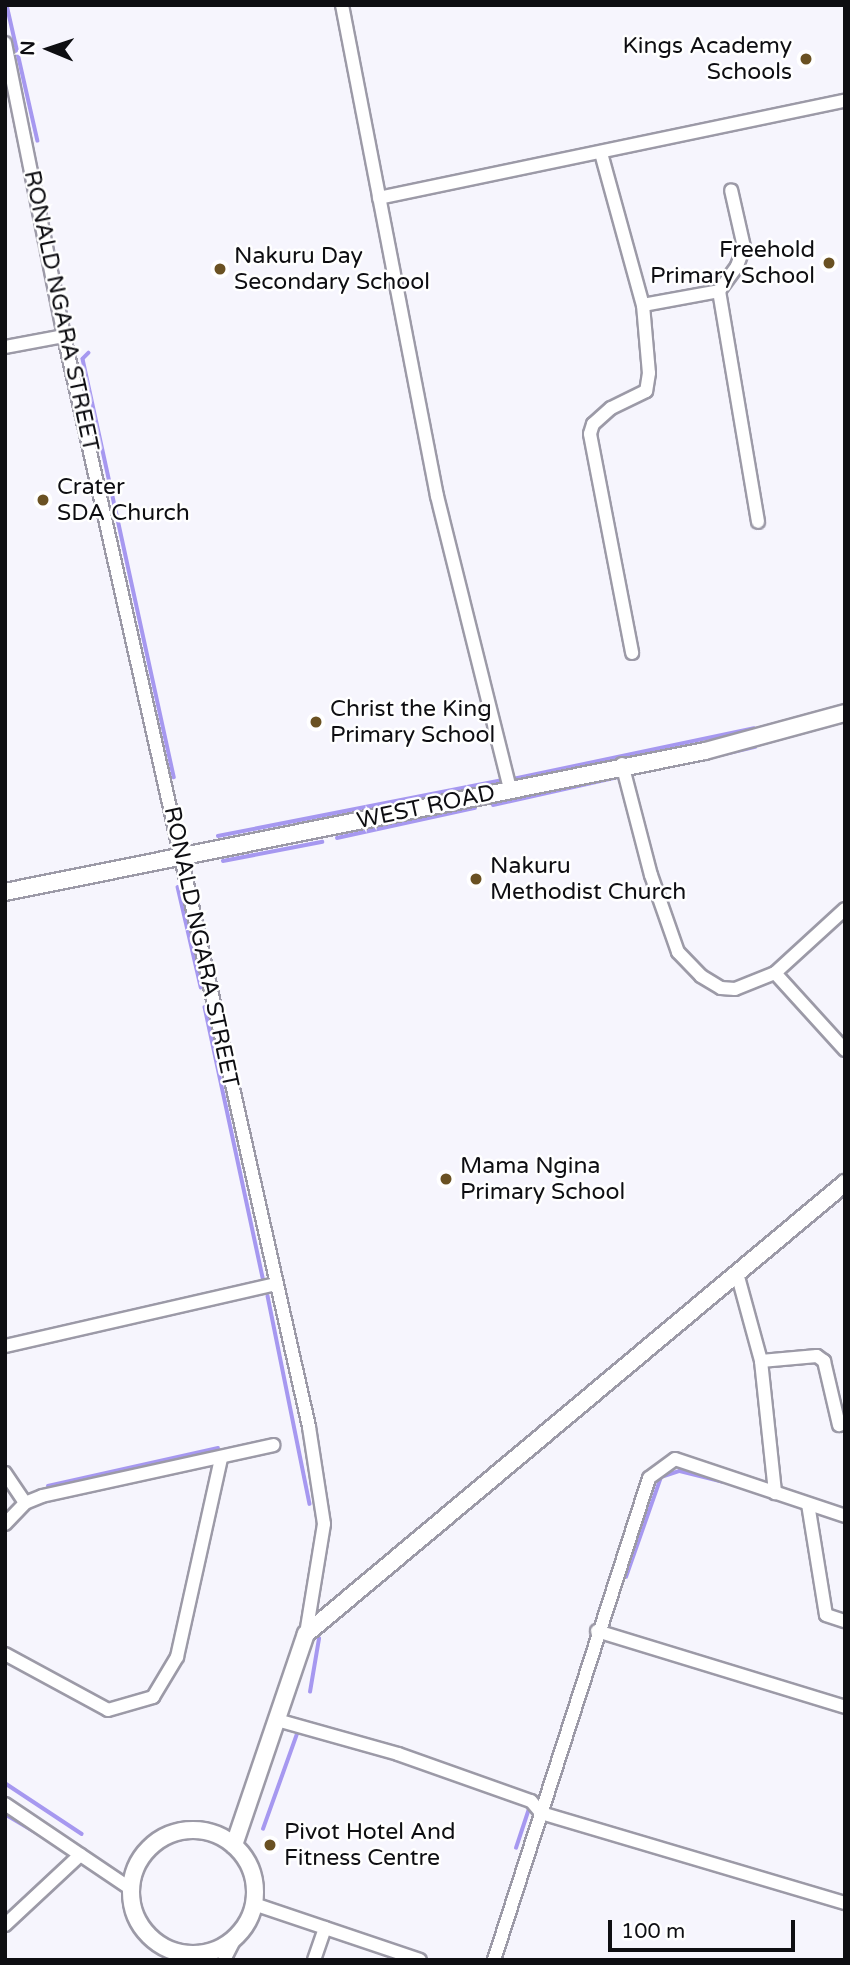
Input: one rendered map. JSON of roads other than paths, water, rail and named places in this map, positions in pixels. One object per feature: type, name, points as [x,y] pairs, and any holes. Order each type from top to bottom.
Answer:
[{"type":"street","points":[[342,5],[437,496],[510,789]]},
{"type":"street","name":"RONALD NGARA STREET","points":[[5,43],[64,336],[183,855],[275,1284],[309,1427],[324,1524],[306,1634],[234,1844]]},
{"type":"street","points":[[379,198],[845,101]]},
{"type":"street","points":[[601,153],[643,305],[646,391],[611,408],[593,424],[590,434],[632,653]]},
{"type":"street","points":[[643,305],[719,291],[737,266],[744,247],[731,190]]},
{"type":"street","points":[[719,291],[758,522]]},
{"type":"street","points":[[5,347],[64,336]]},
{"type":"street","name":"WEST ROAD","points":[[5,892],[622,764],[705,751],[845,713]]},
{"type":"street","points":[[622,764],[651,875],[678,952],[701,976],[721,988],[736,989],[775,973],[845,909]]},
{"type":"street","points":[[775,973],[845,1050]]},
{"type":"street","points":[[306,1634],[845,1183]]},
{"type":"street","points":[[737,1273],[761,1361],[775,1493]]},
{"type":"street","points":[[5,1346],[275,1284]]},
{"type":"street","points":[[761,1361],[817,1356],[824,1361],[839,1426]]},
{"type":"street","points":[[5,1524],[25,1503],[272,1445]]},
{"type":"street","points":[[5,1654],[108,1710],[153,1697],[177,1657],[221,1458]]},
{"type":"street","points":[[494,1960],[640,1495],[658,1467],[675,1459],[845,1516]]},
{"type":"street","points":[[5,1473],[25,1503]]},
{"type":"street","points":[[808,1504],[826,1615],[845,1621]]},
{"type":"street","points":[[597,1631],[845,1707]]},
{"type":"street","points":[[277,1720],[398,1754],[531,1801],[541,1813],[845,1903]]},
{"type":"street","points":[[5,1804],[128,1887],[138,1920],[150,1936],[182,1957],[213,1950],[236,1936]]},
{"type":"street","points":[[128,1887],[138,1863],[164,1836],[200,1830],[234,1844],[251,1872],[254,1904],[224,1960]]},
{"type":"street","points":[[5,1925],[80,1855]]},
{"type":"street","points":[[254,1904],[420,1960]]},
{"type":"street","points":[[314,1960],[325,1928]]},
{"type":"waterway","points":[[7,5],[38,141]]},
{"type":"waterway","points":[[89,353],[83,359],[174,777]]},
{"type":"waterway","points":[[513,779],[754,728]]},
{"type":"waterway","points":[[716,756],[755,747]]},
{"type":"waterway","points":[[493,805],[618,777]]},
{"type":"waterway","points":[[218,836],[503,780]]},
{"type":"waterway","points":[[337,838],[475,808]]},
{"type":"waterway","points":[[223,861],[322,842]]},
{"type":"waterway","points":[[178,887],[201,987]]},
{"type":"waterway","points":[[205,1007],[263,1278]]},
{"type":"waterway","points":[[268,1296],[310,1504]]},
{"type":"waterway","points":[[48,1486],[218,1448]]},
{"type":"waterway","points":[[626,1577],[661,1477],[680,1471],[724,1482]]},
{"type":"waterway","points":[[310,1692],[319,1639]]},
{"type":"waterway","points":[[263,1829],[298,1731]]},
{"type":"waterway","points":[[5,1783],[82,1834]]},
{"type":"waterway","points":[[516,1848],[529,1809]]},
{"type":"waterway","points":[[5,1814],[47,1839]]},
{"type":"place","name":"Kings Academy Schools","points":[[806,59]]},
{"type":"place","name":"Freehold Primary School","points":[[829,263]]},
{"type":"place","name":"Nakuru Day Secondary School","points":[[220,269]]},
{"type":"place","name":"Crater SDA Church","points":[[43,500]]},
{"type":"place","name":"Christ the King Primary School","points":[[316,722]]},
{"type":"place","name":"Nakuru Methodist Church","points":[[476,879]]},
{"type":"place","name":"Mama Ngina Primary School","points":[[446,1179]]},
{"type":"place","name":"Pivot Hotel And Fitness Centre","points":[[270,1845]]}]
